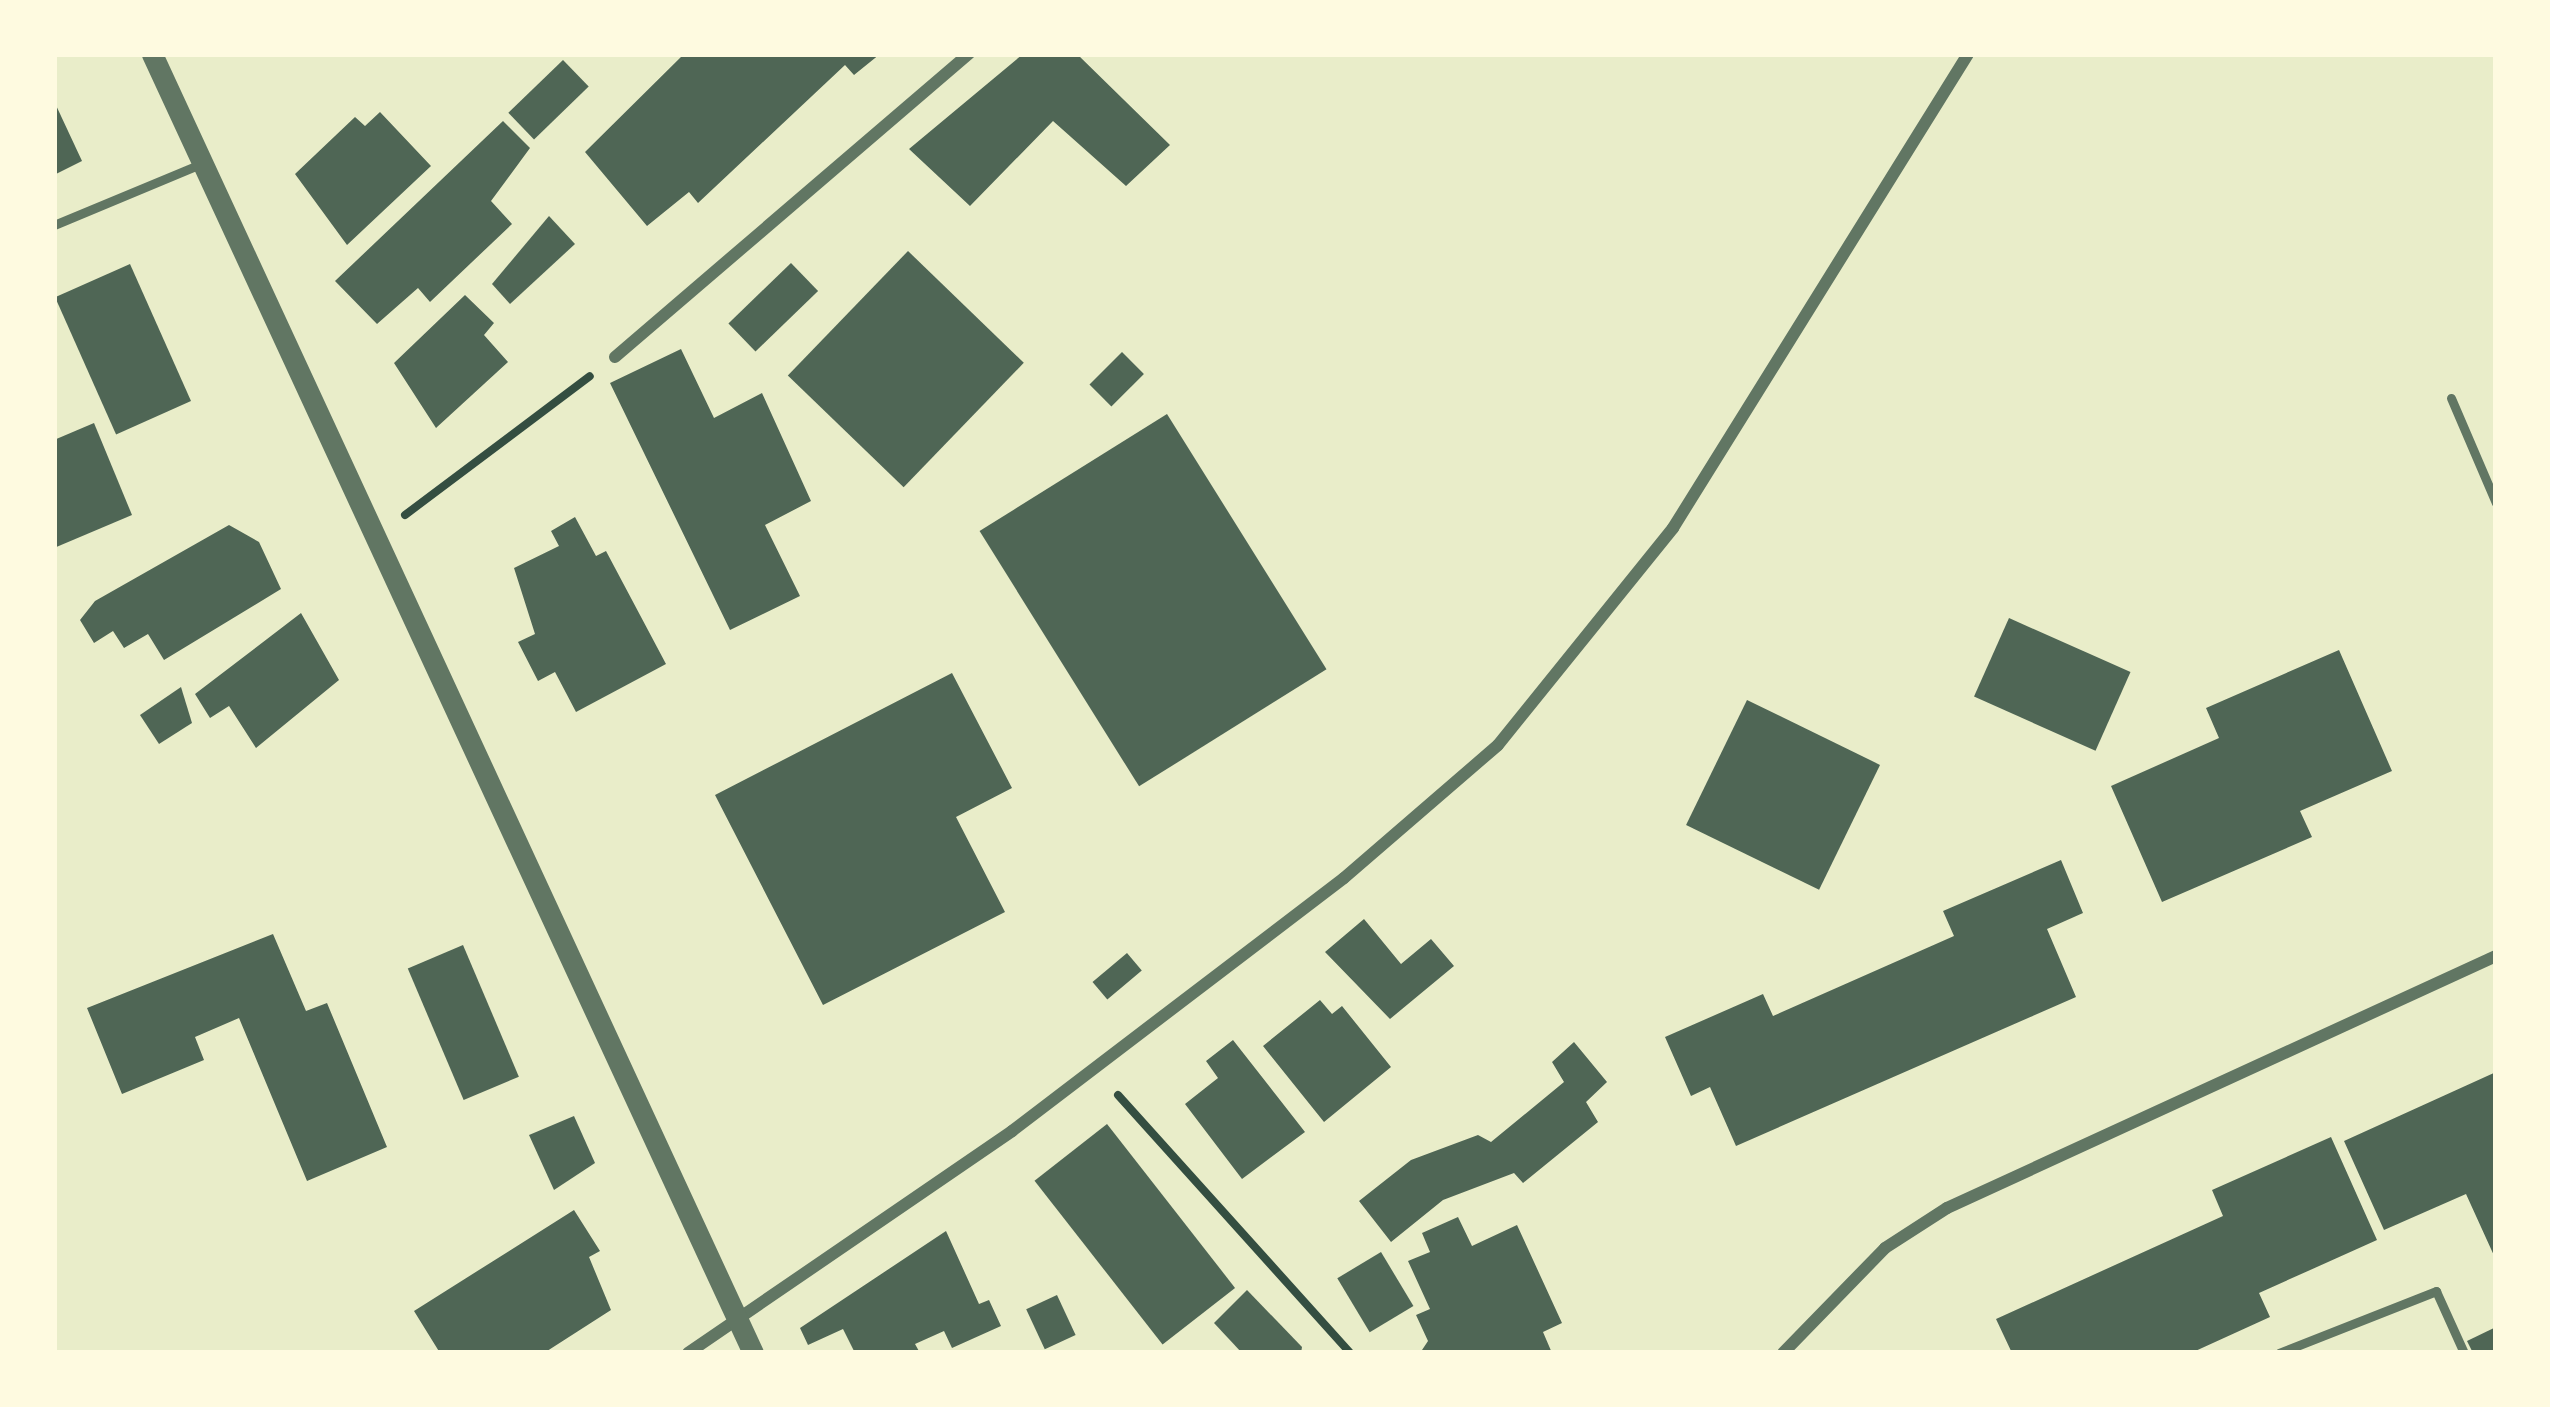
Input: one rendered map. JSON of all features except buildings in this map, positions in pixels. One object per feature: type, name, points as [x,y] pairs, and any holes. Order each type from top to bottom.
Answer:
[{"type":"street","points":[[152,54],[753,1353]]},
{"type":"street","points":[[615,357],[969,54]]},
{"type":"street","points":[[688,1353],[1095,1068],[1361,863],[1498,745],[1593,638],[1968,54]]},
{"type":"street","points":[[1784,1353],[1885,1248],[1947,1208],[2496,956]]},
{"type":"lane","points":[[54,225],[203,164]]},
{"type":"lane","points":[[2451,398],[2496,503]]},
{"type":"lane","points":[[2279,1353],[2436,1291],[2464,1353]]},
{"type":"path","points":[[376,536],[615,357]]},
{"type":"path","points":[[1095,1068],[1350,1353]]}]
